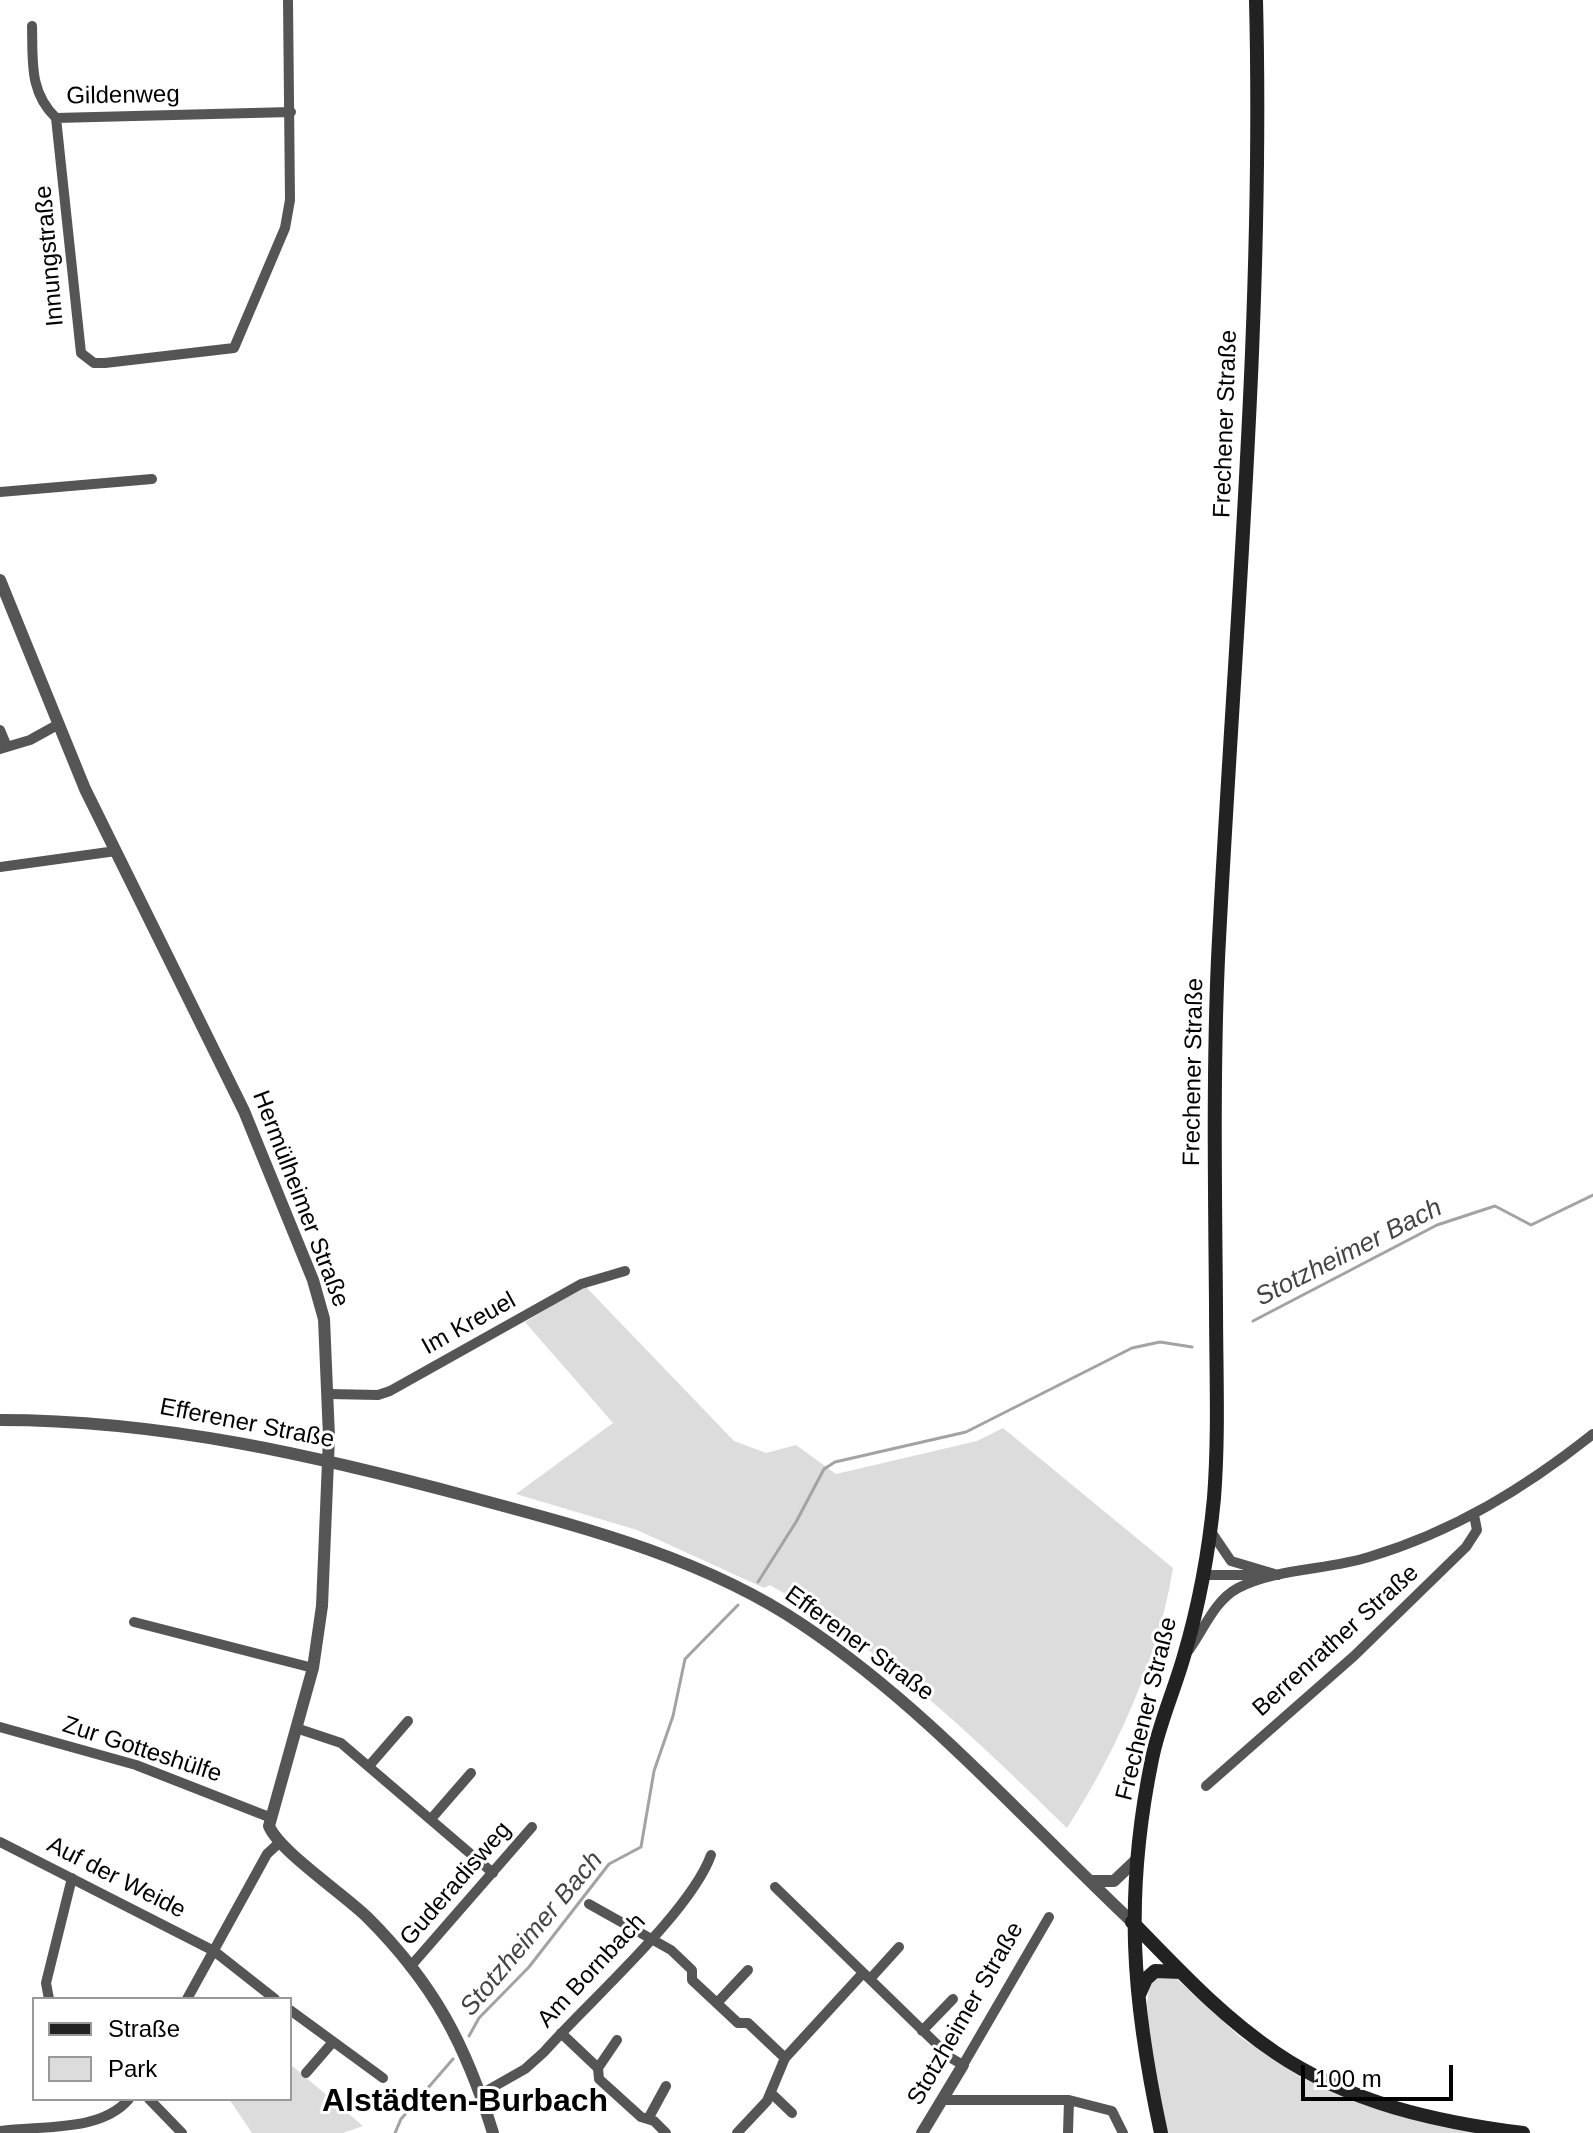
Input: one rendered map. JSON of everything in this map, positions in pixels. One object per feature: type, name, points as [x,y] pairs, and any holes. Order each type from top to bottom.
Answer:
[{"type":"main road","name":"Frechener Straße","points":[[1161,2133],[1138,1995],[1132,1922],[1135,1861],[1153,1756],[1204,1575],[1211,1529],[1219,1424],[1215,1211],[1217,1003],[1250,410],[1256,208],[1256,0]]},
{"type":"main road","name":"Efferener Straße","points":[[1132,1922],[1227,2016],[1275,2053],[1309,2073],[1380,2104],[1424,2117],[1523,2133]]},
{"type":"main road","points":[[1138,1995],[1146,1979],[1155,1971],[1181,1972]]},
{"type":"street","name":"Innungstraße","points":[[56,118],[78,345],[87,360],[105,363],[227,351],[239,342],[285,228],[290,200],[288,0]]},
{"type":"street","name":"Gildenweg","points":[[32,26],[34,86],[46,108],[56,118],[291,112]]},
{"type":"street","points":[[0,492],[152,479]]},
{"type":"street","name":"Hermülheimer Straße","points":[[0,580],[59,724],[116,851],[231,1083],[313,1280],[324,1319],[329,1394],[322,1606],[313,1668],[269,1817]]},
{"type":"street","points":[[0,730],[4,748],[59,724]]},
{"type":"street","points":[[0,867],[116,851]]},
{"type":"street","name":"Im Kreuel","points":[[329,1394],[378,1395],[390,1391],[581,1284],[625,1271]]},
{"type":"street","name":"Efferener Straße","points":[[0,1420],[124,1424],[189,1432],[327,1460],[554,1519],[696,1568],[766,1602],[814,1633],[921,1714],[1132,1922]]},
{"type":"street","name":"Berrenrather Straße","points":[[1183,1658],[1230,1594],[1239,1587],[1280,1575],[1369,1557],[1474,1515],[1526,1485],[1593,1434]]},
{"type":"street","name":"Berrenrather Straße","points":[[1206,1786],[1354,1656],[1466,1547],[1477,1530],[1474,1515]]},
{"type":"street","name":"Berrenrather Straße","points":[[1211,1529],[1216,1544],[1231,1561],[1280,1575]]},
{"type":"street","name":"Berrenrather Straße","points":[[1204,1575],[1280,1575]]},
{"type":"street","points":[[134,1622],[313,1668]]},
{"type":"street","points":[[369,1766],[408,1721]]},
{"type":"street","name":"Zur Gotteshülfe","points":[[0,1727],[136,1765],[269,1817]]},
{"type":"street","points":[[296,1728],[333,1738],[493,1873]]},
{"type":"street","points":[[431,1819],[471,1773]]},
{"type":"street","points":[[269,1817],[272,1834],[367,1917],[435,1997],[456,2032],[493,2133]]},
{"type":"street","name":"Guderadisweg","points":[[410,1967],[532,1827]]},
{"type":"street","name":"Auf der Weide","points":[[0,1842],[214,1951],[272,1997]]},
{"type":"street","points":[[188,1997],[267,1854],[280,1842]]},
{"type":"street","name":"Am Bornbach","points":[[481,2094],[525,2069],[561,2033],[651,1938],[699,1879],[711,1855]]},
{"type":"street","points":[[1090,1881],[1114,1881],[1135,1861]]},
{"type":"street","points":[[49,1997],[46,1983],[72,1878]]},
{"type":"street","points":[[775,1887],[922,2031],[963,2065]]},
{"type":"street","points":[[589,1904],[651,1938],[692,1970],[692,1980],[738,2023],[748,2023],[785,2058]]},
{"type":"street","name":"Stotzheimer Straße","points":[[922,2133],[1049,1917]]},
{"type":"street","points":[[737,2133],[771,2093],[785,2058],[899,1947]]},
{"type":"street","points":[[717,2003],[748,1970]]},
{"type":"street","points":[[922,2031],[953,1999]]},
{"type":"street","points":[[292,2012],[332,2043],[346,2047],[383,2078]]},
{"type":"street","points":[[561,2033],[598,2068]]},
{"type":"street","points":[[617,2040],[598,2068],[599,2079],[641,2117],[666,2133]]},
{"type":"street","points":[[306,2073],[332,2043]]},
{"type":"street","points":[[648,2119],[666,2086]]},
{"type":"street","points":[[771,2093],[792,2113]]},
{"type":"street","points":[[944,2100],[1069,2100],[1112,2111],[1123,2133]]},
{"type":"street","points":[[1068,2133],[1069,2100]]},
{"type":"street","points":[[0,2131],[89,2121],[113,2112],[127,2101]]},
{"type":"street","points":[[151,2101],[182,2133]]},
{"type":"green space","points":[[585,1286],[734,1441],[766,1453],[796,1445],[836,1474],[977,1441],[1003,1428],[1173,1568],[1157,1636],[1133,1703],[1103,1767],[1067,1828],[962,1728],[889,1666],[851,1637],[770,1585],[764,1588],[637,1530],[516,1494],[613,1423],[525,1322]]},
{"type":"green space","points":[[1156,1977],[1177,1979],[1240,2037],[1302,2078],[1365,2105],[1474,2133],[1168,2133],[1147,2028],[1149,1989]]},
{"type":"green space","points":[[292,2066],[363,2126],[343,2133],[252,2133],[230,2101],[292,2101]]},
{"type":"waterway","name":"Stotzheimer Bach","points":[[1253,1321],[1437,1225],[1495,1206],[1531,1225],[1593,1195]]},
{"type":"waterway","name":"Stotzheimer Bach","points":[[758,1582],[796,1522],[824,1469],[835,1462],[966,1432],[1132,1348],[1160,1342],[1192,1347]]},
{"type":"waterway","name":"Stotzheimer Bach","points":[[469,2036],[479,2018],[529,1967],[609,1864],[641,1847],[654,1771],[673,1716],[685,1659],[738,1605]]},
{"type":"waterway","name":"Stotzheimer Bach","points":[[395,2133],[401,2119],[453,2059]]},
{"type":"district","name":"Alstädten-Burbach","points":[[465,2102]]}]
